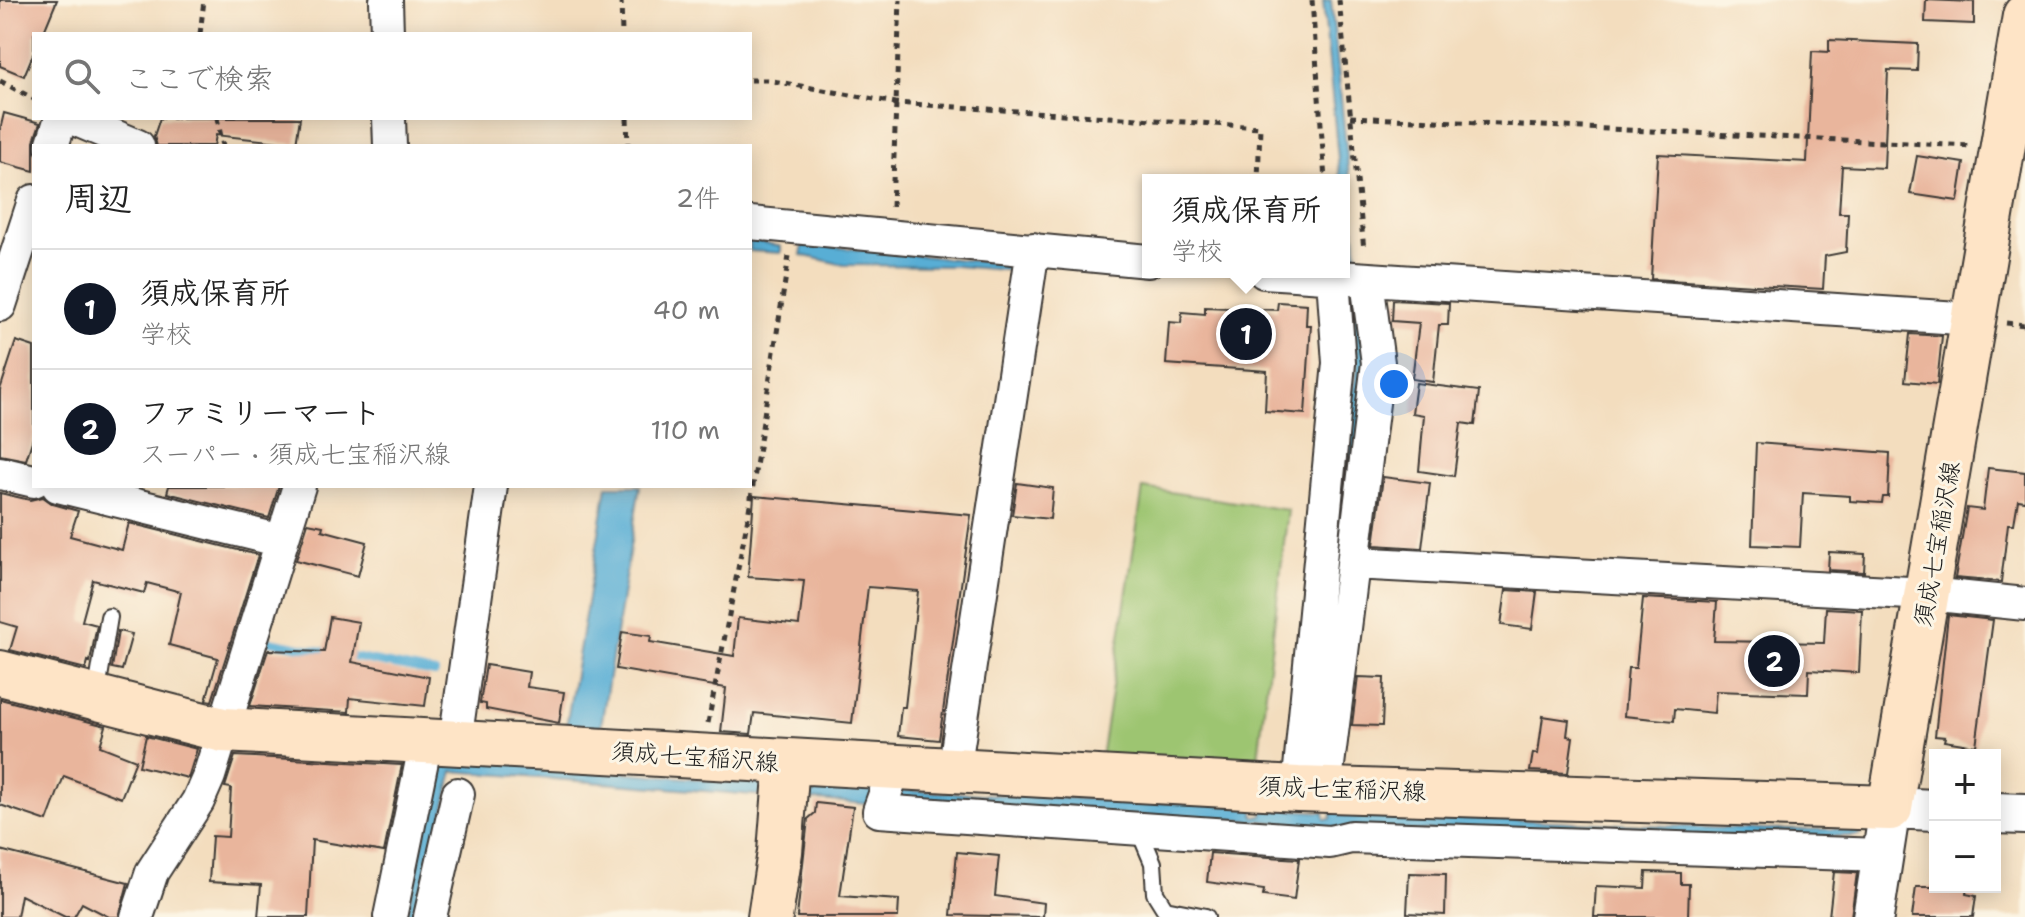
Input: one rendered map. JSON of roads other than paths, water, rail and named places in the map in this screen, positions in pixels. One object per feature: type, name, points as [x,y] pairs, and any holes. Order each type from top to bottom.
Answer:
[{"type":"main road","name":"須成七宝稲沢線","points":[[0,673],[223,730],[702,758],[785,784],[887,788],[954,771],[1140,809],[1311,789],[1890,808],[1974,319],[2011,141],[2025,16]]},
{"type":"main road","points":[[770,917],[785,784]]},
{"type":"street","points":[[386,0],[387,32]]},
{"type":"street","points":[[53,144],[60,120]]},
{"type":"street","points":[[77,120],[133,144]]},
{"type":"street","points":[[389,120],[390,144]]},
{"type":"street","points":[[0,305],[32,207]]},
{"type":"street","points":[[752,223],[1142,260]]},
{"type":"street","points":[[954,771],[1033,249]]},
{"type":"street","points":[[1328,278],[1974,319]]},
{"type":"street","points":[[1311,789],[1353,563],[1378,363],[1350,280]]},
{"type":"street","points":[[1311,789],[1339,363],[1350,280]]},
{"type":"street","points":[[0,473],[32,481]]},
{"type":"street","points":[[66,488],[282,541]]},
{"type":"street","points":[[137,917],[152,872],[198,801],[298,488]]},
{"type":"street","points":[[390,917],[440,741],[491,488]]},
{"type":"street","points":[[1353,563],[1928,594],[2025,604]]},
{"type":"street","points":[[887,788],[879,811],[1140,809],[1330,842],[1351,837],[1883,855]]},
{"type":"street","points":[[430,917],[458,794]]},
{"type":"street","points":[[1873,917],[1890,808],[1929,810]]},
{"type":"street","points":[[2001,813],[2025,814]]},
{"type":"lane","points":[[96,698],[109,617]]},
{"type":"lane","points":[[1140,809],[1153,863],[1155,893],[1165,909],[1206,917]]},
{"type":"water","points":[[1323,0],[1331,0],[1349,174],[1339,174]]},
{"type":"water","points":[[1350,186],[1368,362],[1322,775],[1338,479],[1358,364],[1350,278]]},
{"type":"water","points":[[752,240],[781,246],[781,253],[752,251]]},
{"type":"water","points":[[803,244],[1015,265],[1014,271],[956,266],[844,265],[801,255]]},
{"type":"water","points":[[607,488],[640,488],[600,732],[565,733]]},
{"type":"water","points":[[442,756],[732,782],[1254,807],[1254,816],[1263,816],[1264,808],[1324,812],[1325,819],[1331,819],[1332,812],[1765,830],[1859,829],[1860,836],[1748,837],[1332,829],[1263,821],[868,804],[453,771],[420,917],[406,917]]},
{"type":"waterway","points":[[260,639],[435,673]]},
{"type":"place","name":"須成保育所","points":[[1246,334]]},
{"type":"place","name":"ファミリーマート","points":[[1774,661]]}]
